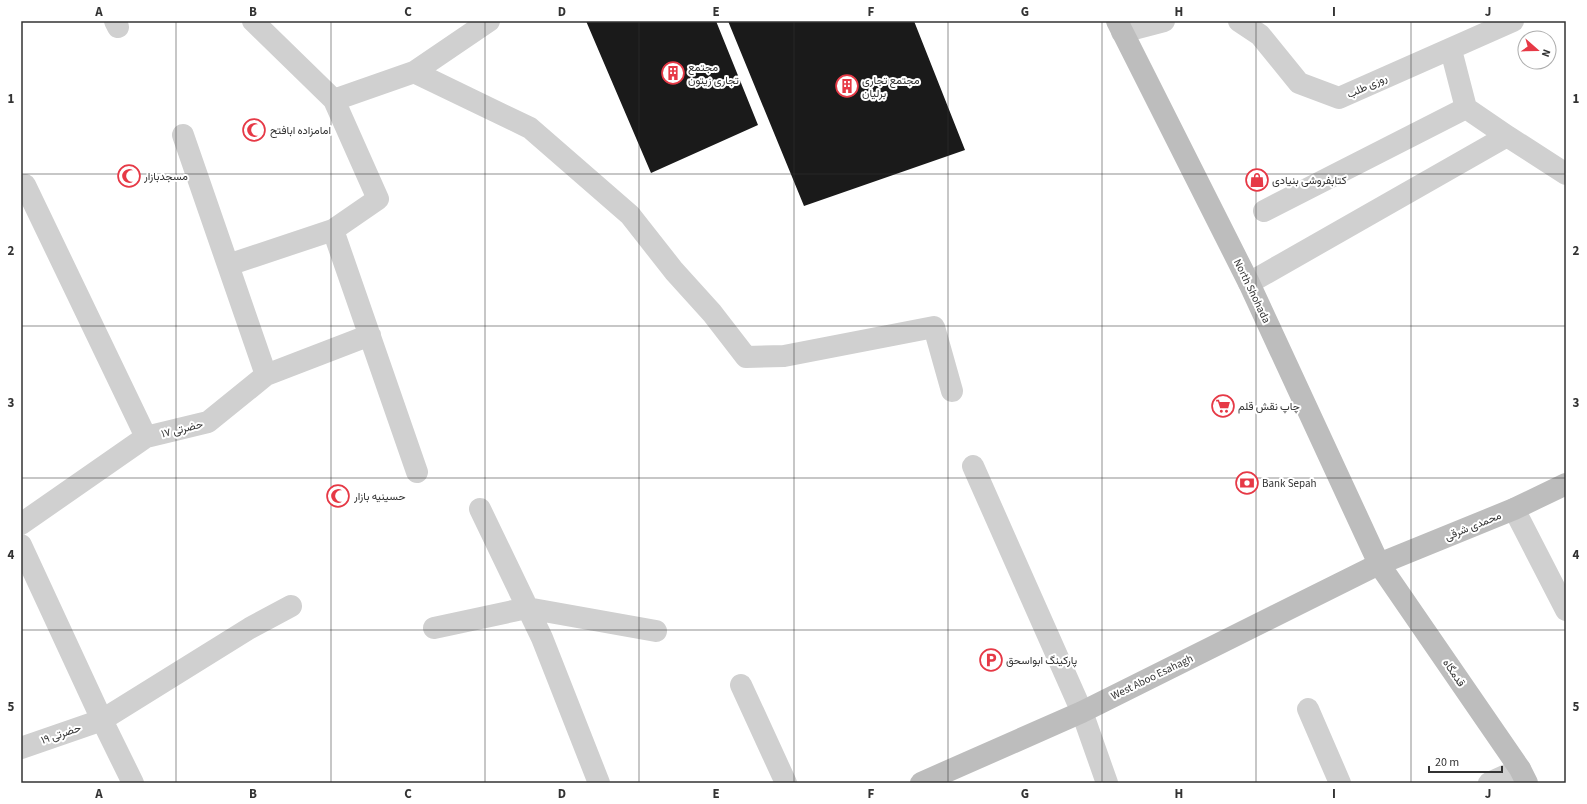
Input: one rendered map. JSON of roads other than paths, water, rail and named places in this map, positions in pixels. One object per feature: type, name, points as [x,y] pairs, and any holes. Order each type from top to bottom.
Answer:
[{"type":"main road","name":"North Shohada","points":[[1119,27],[1249,283],[1379,564]]},
{"type":"main road","name":"محمدی شرقی","points":[[1379,564],[1514,509],[1566,484]]},
{"type":"main road","name":"West Aboo Esahagh","points":[[921,783],[1082,712],[1379,564]]},
{"type":"main road","name":"قدمگاه","points":[[1379,564],[1523,776]]},
{"type":"street","points":[[228,265],[333,230],[378,199],[334,100],[253,21]]},
{"type":"street","points":[[334,100],[414,72],[489,21]]},
{"type":"street","points":[[1119,27],[1164,21]]},
{"type":"street","name":"روزی طلب","points":[[1239,21],[1260,35],[1299,83],[1339,98],[1451,50],[1513,21]]},
{"type":"street","points":[[1451,50],[1466,108],[1566,174]]},
{"type":"street","points":[[414,72],[530,128],[630,215],[674,271],[712,313],[746,357],[784,356],[934,327],[952,391]]},
{"type":"street","points":[[1264,211],[1466,108]]},
{"type":"street","points":[[183,135],[266,375]]},
{"type":"street","points":[[1249,283],[1507,136]]},
{"type":"street","points":[[23,186],[146,437]]},
{"type":"street","points":[[333,230],[417,472]]},
{"type":"street","name":"حضرتی ۱۷","points":[[21,524],[146,437],[208,422],[266,375],[370,334]]},
{"type":"street","points":[[973,466],[1082,712],[1107,783]]},
{"type":"street","points":[[480,509],[542,638],[599,783]]},
{"type":"street","points":[[1514,509],[1566,610]]},
{"type":"street","points":[[21,545],[102,720],[133,783]]},
{"type":"street","name":"حضرتی ۱۹","points":[[21,748],[102,720],[250,628],[291,606]]},
{"type":"street","points":[[434,628],[527,608],[656,631]]},
{"type":"street","points":[[741,685],[786,783]]},
{"type":"street","points":[[1308,709],[1340,783]]},
{"type":"street","points":[[1489,783],[1523,776]]},
{"type":"place","name":"مجتمع تجاری زیتون","points":[[673,73]]},
{"type":"place","name":"مجتمع تجاری برلیان","points":[[847,86]]},
{"type":"place","name":"امامزاده ابافتح","points":[[254,130]]},
{"type":"place","name":"مسجدبازار","points":[[129,176]]},
{"type":"place","name":"کتابفروشی بنیادی","points":[[1257,180]]},
{"type":"place","name":"چاپ نقش قلم","points":[[1223,406]]},
{"type":"place","name":"Bank Sepah","points":[[1247,483]]},
{"type":"place","name":"حسینیه بازار","points":[[338,496]]},
{"type":"place","name":"پارکینگ ابواسحق","points":[[991,660]]}]
